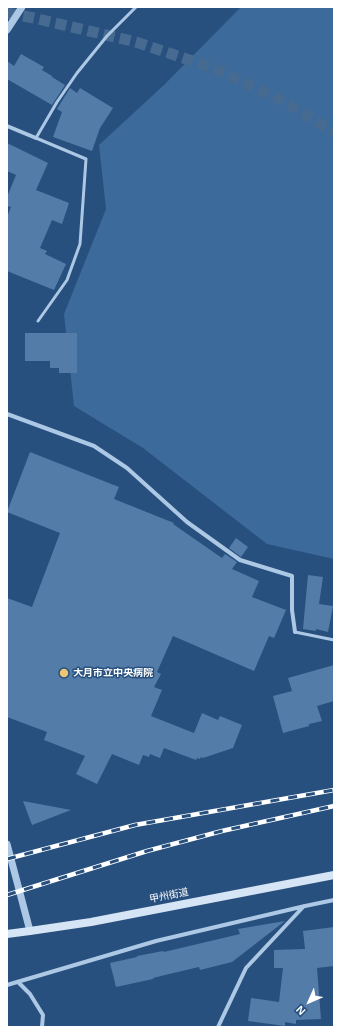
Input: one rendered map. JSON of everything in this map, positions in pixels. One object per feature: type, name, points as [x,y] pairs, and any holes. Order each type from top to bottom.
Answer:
[{"type":"main road","name":"甲州街道","points":[[7,934],[30,932],[91,922],[334,874]]},
{"type":"street","points":[[8,27],[22,7]]},
{"type":"street","points":[[7,126],[36,138]]},
{"type":"street","points":[[7,414],[94,446],[128,468],[187,522],[240,560],[292,576],[292,610],[295,632]]},
{"type":"street","points":[[7,844],[30,932]]},
{"type":"street","points":[[7,984],[156,941],[334,900]]},
{"type":"street","points":[[218,1027],[246,968],[305,906]]},
{"type":"street","points":[[18,982],[30,994],[43,1015],[42,1027]]},
{"type":"lane","points":[[38,321],[67,280],[80,244],[86,159],[36,138],[57,102],[77,73],[107,36],[136,7]]},
{"type":"lane","points":[[295,632],[334,640]]},
{"type":"shaded area","points":[[241,7],[334,7],[334,559],[267,544],[143,448],[74,406],[64,314],[106,209],[99,145],[165,84]]},
{"type":"building","points":[[21,54],[44,67],[42,70],[65,85],[52,105],[7,79],[7,61],[14,66]]},
{"type":"building","points":[[70,88],[77,93],[80,88],[113,108],[100,128],[92,151],[53,137],[62,112],[57,109]]},
{"type":"building","points":[[7,143],[48,163],[36,190],[69,203],[62,224],[52,220],[40,248],[47,251],[45,254],[66,264],[54,290],[7,271],[7,217],[11,207],[7,206],[7,197],[16,175],[7,171]]},
{"type":"building","points":[[25,333],[77,333],[77,373],[59,373],[59,368],[50,368],[50,361],[25,361]]},
{"type":"building","points":[[30,452],[119,487],[114,499],[174,523],[173,524],[222,558],[225,554],[237,562],[232,569],[259,581],[252,597],[286,610],[274,638],[269,636],[254,671],[173,636],[157,672],[161,674],[154,687],[162,690],[151,716],[194,733],[202,713],[218,720],[220,716],[242,725],[233,748],[203,758],[201,757],[200,759],[197,758],[196,760],[164,748],[160,758],[150,754],[149,757],[143,755],[139,765],[112,754],[97,784],[76,774],[85,756],[44,740],[47,732],[7,717],[7,598],[32,607],[60,533],[7,512]]},
{"type":"building","points":[[236,538],[248,547],[241,557],[229,548]]},
{"type":"building","points":[[308,575],[323,577],[319,604],[333,606],[328,632],[316,629],[316,631],[303,629]]},
{"type":"building","points":[[334,665],[334,701],[317,706],[322,721],[283,733],[273,696],[292,691],[288,678]]},
{"type":"building","points":[[23,801],[71,810],[32,825]]},
{"type":"building","points":[[285,921],[232,962],[200,970],[199,967],[116,987],[110,963],[240,934],[238,929]]},
{"type":"building","points":[[334,927],[334,966],[317,968],[321,1019],[296,1020],[296,1024],[285,1022],[285,1026],[248,1021],[251,998],[279,1002],[283,968],[274,968],[274,950],[305,949],[303,931]]},
{"type":"tunnel","points":[[7,13],[136,42],[213,68],[279,99],[334,132]]},
{"type":"railway","points":[[7,859],[135,825],[334,790]]},
{"type":"railway","points":[[7,895],[147,851],[222,831],[334,806]]},
{"type":"place","name":"大月市立中央病院","points":[[64,673]]}]
